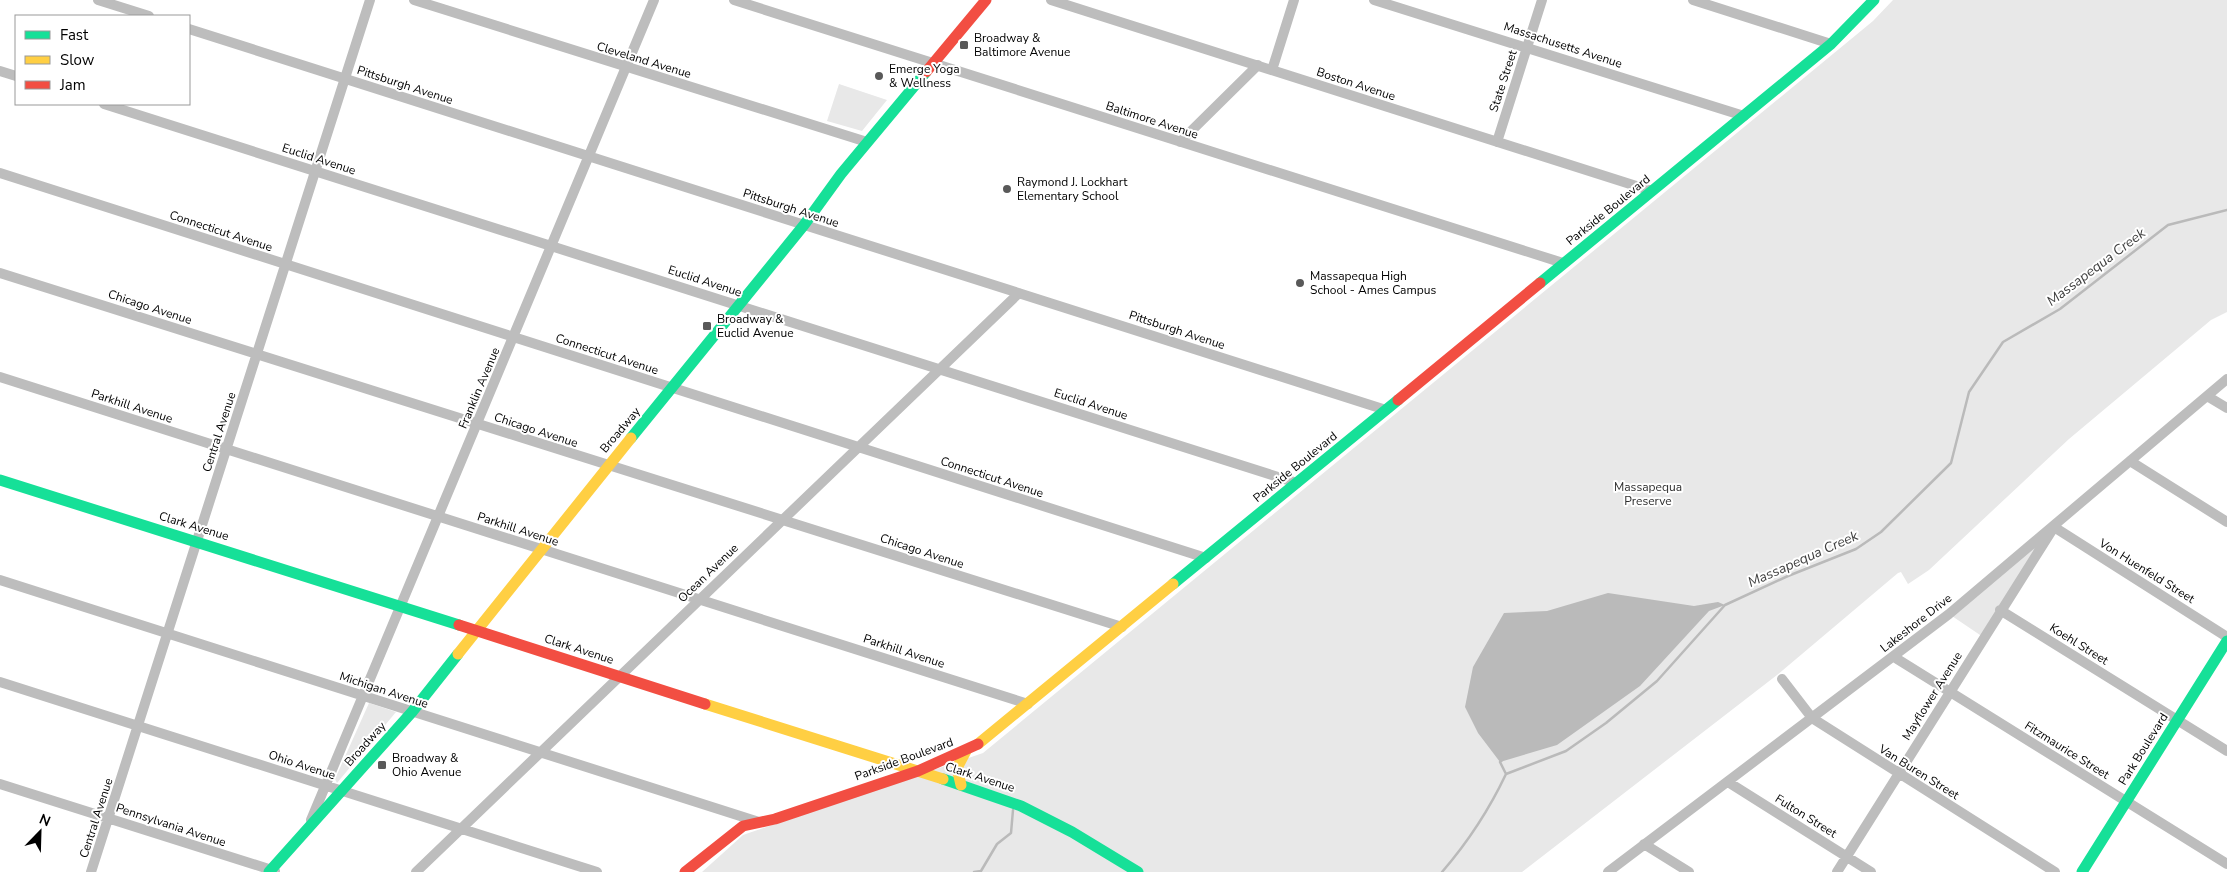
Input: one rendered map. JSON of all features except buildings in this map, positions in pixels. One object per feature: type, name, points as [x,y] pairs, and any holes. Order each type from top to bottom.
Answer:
[{"type":"street","points":[[98,0],[146,15]]},
{"type":"street","name":"Central Avenue","points":[[91,872],[370,0]]},
{"type":"street","name":"Cleveland Avenue","points":[[414,0],[867,142]]},
{"type":"street","name":"Franklin Avenue","points":[[308,828],[654,0]]},
{"type":"street","name":"Baltimore Avenue","points":[[734,0],[1563,263]]},
{"type":"street","name":"Broadway","points":[[272,871],[412,712],[541,549],[673,389],[738,305],[804,225],[841,174],[986,0]]},
{"type":"street","name":"Boston Avenue","points":[[1051,0],[1652,192]]},
{"type":"street","points":[[1272,70],[1294,0]]},
{"type":"street","name":"Massachusetts Avenue","points":[[1374,0],[1744,116]]},
{"type":"street","name":"State Street","points":[[1497,142],[1542,0]]},
{"type":"street","points":[[1693,0],[1831,44]]},
{"type":"street","name":"Parkside Boulevard","points":[[685,872],[743,826],[761,823],[918,771],[966,751],[980,743],[1831,44],[1874,0]]},
{"type":"street","name":"Pittsburgh Avenue","points":[[190,29],[1386,410]]},
{"type":"street","points":[[1180,142],[1258,65]]},
{"type":"street","points":[[0,71],[15,76]]},
{"type":"street","name":"Euclid Avenue","points":[[107,105],[1297,483]]},
{"type":"street","name":"Connecticut Avenue","points":[[0,173],[1206,558]]},
{"type":"street","name":"Chicago Avenue","points":[[0,273],[1122,627]]},
{"type":"street","name":"Ocean Avenue","points":[[416,872],[700,600],[781,519],[1019,293]]},
{"type":"street","name":"Parkhill Avenue","points":[[0,377],[1028,704]]},
{"type":"street","name":"Lakeshore Drive","points":[[1608,872],[1894,657],[2054,527],[2227,379]]},
{"type":"street","points":[[2207,396],[2227,408]]},
{"type":"street","points":[[2130,461],[2227,522]]},
{"type":"street","name":"Clark Avenue","points":[[0,480],[961,785],[1036,812],[1138,872]]},
{"type":"street","points":[[2000,610],[2054,527]]},
{"type":"street","name":"Von Huenfeld Street","points":[[2054,527],[2227,637]]},
{"type":"street","name":"Michigan Avenue","points":[[0,580],[539,754],[761,823]]},
{"type":"street","name":"Mayflower Avenue","points":[[1837,872],[2000,610]]},
{"type":"street","name":"Koehl Street","points":[[2000,610],[2227,751]]},
{"type":"street","name":"Park Boulevard","points":[[2082,872],[2227,641]]},
{"type":"street","name":"Fitzmaurice Street","points":[[1894,657],[2227,864]]},
{"type":"street","name":"Van Buren Street","points":[[1782,679],[1812,718],[2054,872]]},
{"type":"street","name":"Ohio Avenue","points":[[0,682],[597,872]]},
{"type":"street","points":[[961,785],[957,768],[966,751]]},
{"type":"street","name":"Fulton Street","points":[[1728,782],[1871,872]]},
{"type":"street","name":"Pennsylvania Avenue","points":[[0,784],[272,871]]},
{"type":"street","points":[[1644,844],[1688,872]]},
{"type":"green space","name":"Massapequa Preserve","points":[[1893,0],[2227,0],[2227,312],[2211,320],[2069,439],[1929,570],[1908,584],[1901,572],[1898,573],[1777,675],[1522,872],[702,872],[743,835],[983,753],[1873,21]]},
{"type":"green space","points":[[839,84],[887,100],[862,131],[827,121]]},
{"type":"green space","points":[[2054,527],[1983,637],[1949,614]]},
{"type":"green space","points":[[369,703],[396,712],[337,783],[335,779]]},
{"type":"shaded area","points":[[1608,593],[1694,606],[1718,602],[1725,605],[1709,611],[1640,686],[1557,745],[1500,762],[1478,733],[1465,707],[1473,667],[1504,613],[1547,611]]},
{"type":"waterway","name":"Massapequa Creek","points":[[1442,872],[1461,849],[1477,825],[1506,774],[1566,751],[1606,723],[1657,681],[1725,605],[1788,576],[1856,549],[1881,532],[1951,463],[1969,392],[2003,342],[2060,309],[2168,225],[2227,210]]},
{"type":"waterway","points":[[1502,760],[1500,762],[1506,774]]},
{"type":"waterway","points":[[974,872],[981,871],[997,844],[1011,833],[1013,810]]},
{"type":"traffic: fast","points":[[1540,283],[1831,44],[1874,0]]},
{"type":"traffic: fast","points":[[631,438],[804,225],[841,174],[926,72]]},
{"type":"traffic: fast","points":[[1173,584],[1398,400]]},
{"type":"traffic: fast","points":[[0,480],[459,625]]},
{"type":"traffic: fast","points":[[2082,872],[2227,641]]},
{"type":"traffic: fast","points":[[269,872],[412,712],[458,654]]},
{"type":"traffic: fast","points":[[943,779],[1021,806],[1072,832],[1138,872]]},
{"type":"traffic: slow","points":[[458,654],[631,438]]},
{"type":"traffic: slow","points":[[978,744],[1173,584]]},
{"type":"traffic: slow","points":[[705,704],[943,779]]},
{"type":"traffic: slow","points":[[961,785],[957,768],[966,751]]},
{"type":"traffic: jam","points":[[926,72],[986,0]]},
{"type":"traffic: jam","points":[[1398,400],[1540,283]]},
{"type":"traffic: jam","points":[[459,625],[705,704]]},
{"type":"traffic: jam","points":[[685,872],[743,826],[775,819],[918,771],[978,744]]},
{"type":"place","name":"Broadway & Baltimore Avenue","points":[[964,45]]},
{"type":"place","name":"Emerge Yoga & Wellness","points":[[879,76]]},
{"type":"place","name":"Raymond J. Lockhart Elementary School","points":[[1007,189]]},
{"type":"place","name":"Massapequa High School - Ames Campus","points":[[1300,283]]},
{"type":"place","name":"Broadway & Euclid Avenue","points":[[707,326]]},
{"type":"place","name":"Broadway & Ohio Avenue","points":[[382,765]]}]
